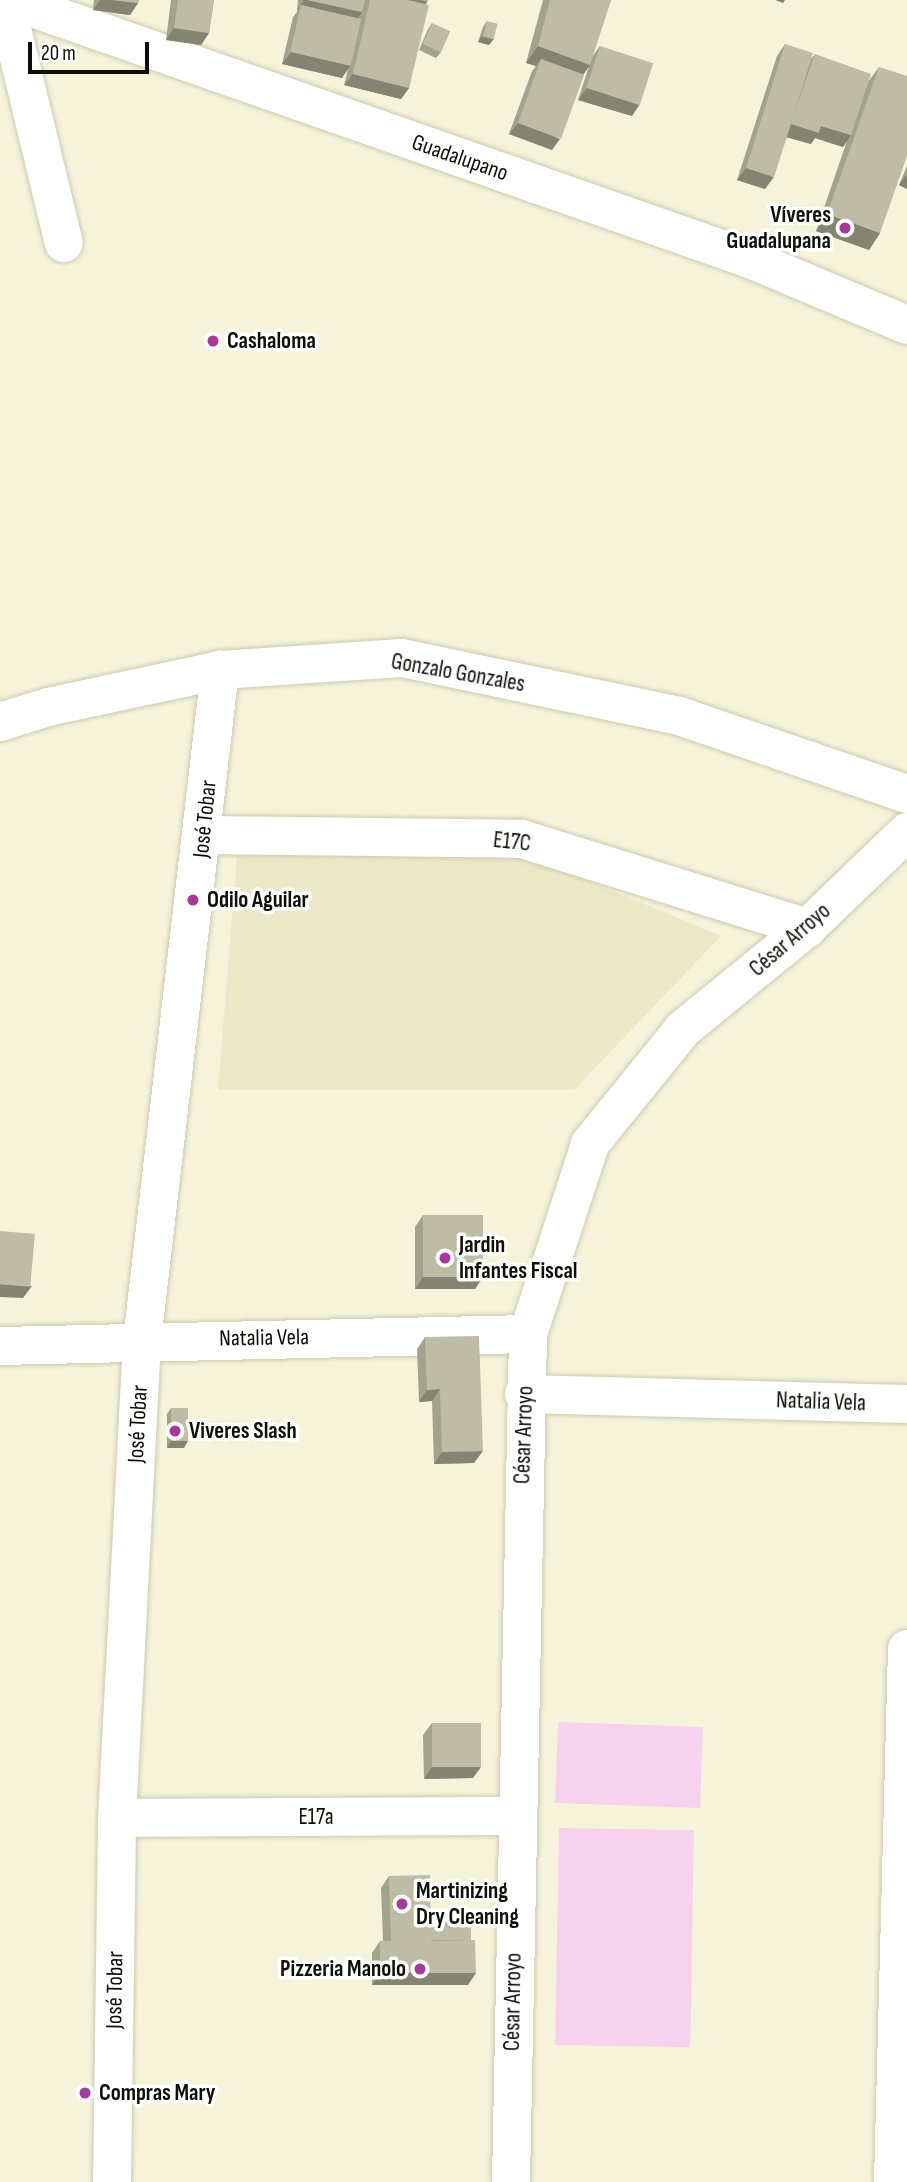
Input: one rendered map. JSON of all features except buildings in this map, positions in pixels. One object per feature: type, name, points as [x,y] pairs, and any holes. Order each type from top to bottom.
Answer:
[{"type":"street","points":[[7,0],[64,243]]},
{"type":"street","name":"Guadalupano","points":[[7,0],[750,259],[907,325]]},
{"type":"street","name":"Gonzalo Gonzales","points":[[0,722],[220,670],[402,658],[679,716],[907,794]]},
{"type":"street","name":"José Tobar","points":[[112,2182],[117,1818],[142,1341],[204,835],[220,670]]},
{"type":"street","name":"César Arroyo","points":[[511,2182],[515,1816],[527,1334],[590,1144],[683,1029],[807,928],[907,832]]},
{"type":"street","name":"E17C","points":[[204,835],[522,839],[807,928]]},
{"type":"street","name":"Natalia Vela","points":[[0,1346],[527,1334]]},
{"type":"street","name":"Natalia Vela","points":[[524,1394],[907,1404]]},
{"type":"street","points":[[893,2182],[907,1649]]},
{"type":"street","name":"E17a","points":[[117,1818],[515,1816]]},
{"type":"shaded area","points":[[522,853],[721,936],[574,1090],[218,1090],[237,856]]},
{"type":"shaded area","points":[[558,1722],[703,1727],[700,1808],[555,1803]]},
{"type":"shaded area","points":[[559,1828],[694,1830],[690,2047],[555,2045]]},
{"type":"place","name":"Víveres Guadalupana","points":[[845,228]]},
{"type":"place","name":"Cashaloma","points":[[213,341]]},
{"type":"place","name":"Odilo Aguilar","points":[[193,900]]},
{"type":"place","name":"Jardin Infantes Fiscal","points":[[445,1258]]},
{"type":"place","name":"Viveres Slash","points":[[175,1431]]},
{"type":"place","name":"Martinizing Dry Cleaning","points":[[402,1904]]},
{"type":"place","name":"Pizzeria Manolo","points":[[420,1969]]},
{"type":"place","name":"Compras Mary","points":[[85,2093]]}]
